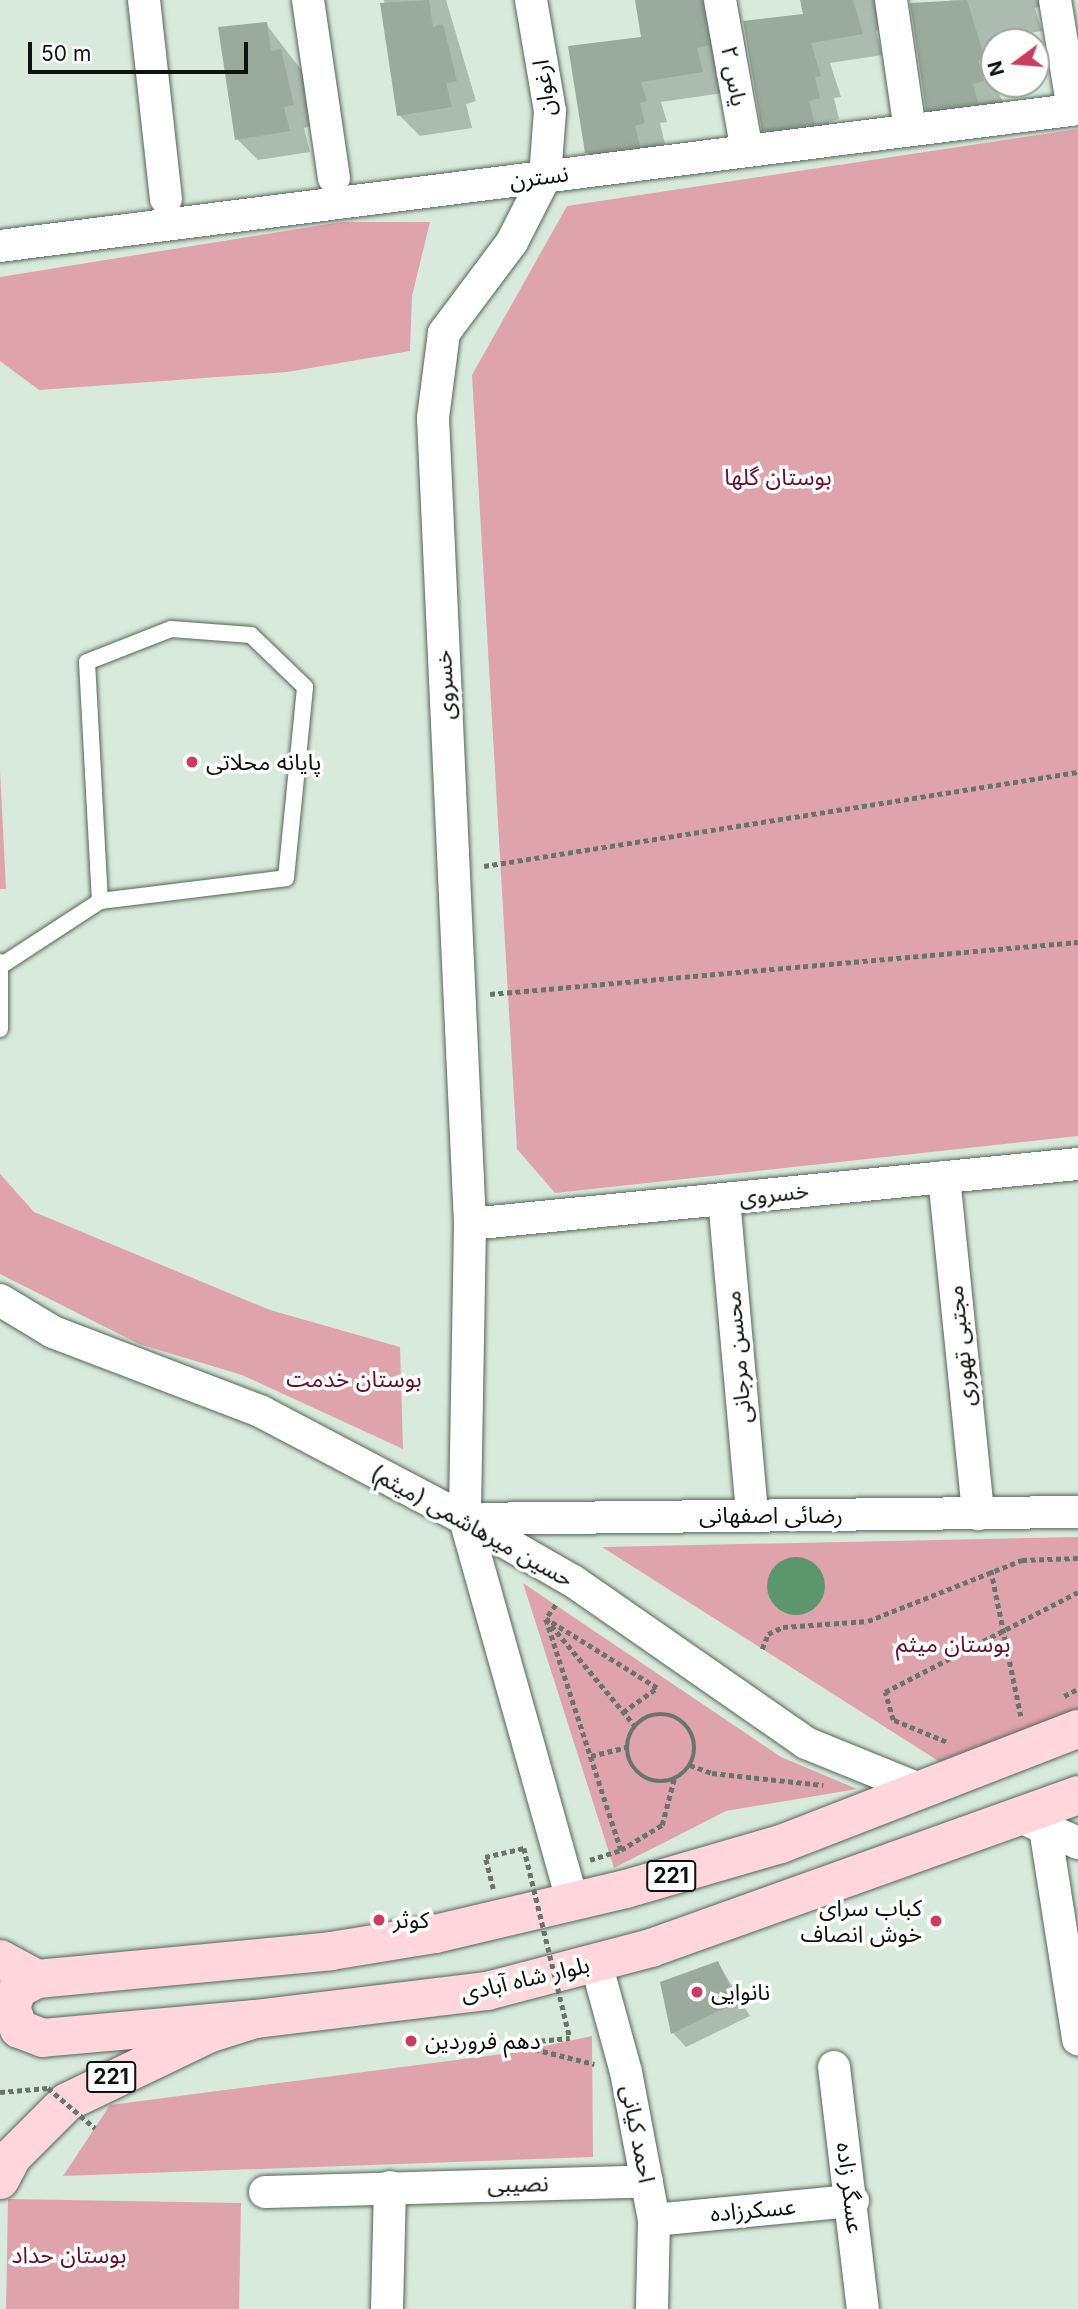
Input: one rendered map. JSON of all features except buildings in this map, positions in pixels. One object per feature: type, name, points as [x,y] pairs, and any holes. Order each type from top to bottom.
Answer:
[{"type":"main road","name":"221","points":[[254,2019],[43,2038],[19,2029],[11,2007],[18,1989],[37,1979],[247,1959],[435,1934],[573,1902],[781,1844],[922,1790],[1067,1714]]},
{"type":"main road","name":"بلوار شاه آبادی","points":[[0,2180],[49,2118],[89,2088],[177,2046],[254,2019],[487,1991],[596,1963],[1032,1822],[1078,1795]]},
{"type":"main road","points":[[0,1959],[37,1979]]},
{"type":"street","points":[[144,0],[166,199]]},
{"type":"street","points":[[308,0],[334,178]]},
{"type":"street","name":"ارغوان","points":[[531,0],[550,111],[545,177]]},
{"type":"street","name":"یاس ۲","points":[[720,0],[747,151]]},
{"type":"street","points":[[891,0],[910,131]]},
{"type":"street","points":[[1055,0],[1075,110]]},
{"type":"street","name":"نسترن","points":[[0,246],[1075,110]]},
{"type":"street","name":"خسروی","points":[[545,177],[512,242],[444,333],[433,418],[470,1224],[465,1519],[573,1902]]},
{"type":"street","name":"خسروی","points":[[470,1224],[1078,1164]]},
{"type":"street","name":"مجتبی تهوری","points":[[944,1177],[978,1514]]},
{"type":"street","name":"محسن مرجانی","points":[[724,1199],[752,1515]]},
{"type":"street","name":"حسین میرهاشمی (میثم)","points":[[0,1300],[52,1332],[262,1412],[465,1519],[573,1581],[806,1743],[922,1790]]},
{"type":"street","name":"رضائی اصفهانی","points":[[465,1519],[1078,1511]]},
{"type":"street","points":[[1032,1822],[1078,1843]]},
{"type":"street","points":[[1032,1822],[1078,2039]]},
{"type":"street","name":"احمد کیانی","points":[[596,1963],[626,2072],[654,2220],[652,2309]]},
{"type":"street","name":"عسگر زاده","points":[[834,2067],[853,2201],[863,2309]]},
{"type":"street","name":"نصیبی","points":[[265,2192],[647,2182]]},
{"type":"street","points":[[387,2309],[390,2187]]},
{"type":"street","name":"عسکرزاده","points":[[654,2220],[853,2201]]},
{"type":"lane","points":[[0,1029],[1,964],[100,901],[286,878],[305,687],[251,635],[171,629],[86,662],[100,901]]},
{"type":"path","points":[[454,871],[1078,772]]},
{"type":"path","points":[[459,997],[1078,942]]},
{"type":"path","points":[[762,1649],[768,1634],[783,1628],[868,1621],[991,1570],[1022,1560],[1078,1558]]},
{"type":"path","points":[[991,1570],[999,1633],[1021,1717]]},
{"type":"path","points":[[957,1738],[945,1743],[893,1720],[885,1692],[1078,1592]]},
{"type":"path","points":[[546,1619],[657,1688],[623,1712]]},
{"type":"path","points":[[546,1619],[635,1726]]},
{"type":"path","points":[[546,1619],[621,1850],[662,1825],[674,1779],[690,1765],[692,1733],[676,1717],[654,1714],[635,1726],[627,1747],[642,1776],[674,1779]]},
{"type":"path","points":[[1067,1714],[1078,1689]]},
{"type":"path","points":[[1008,1721],[1032,1711]]},
{"type":"path","points":[[591,1756],[627,1747]]},
{"type":"path","points":[[690,1765],[712,1773],[834,1786]]},
{"type":"path","points":[[494,1891],[485,1857],[524,1848],[570,2038],[510,2043],[626,2072]]},
{"type":"path","points":[[0,2092],[48,2088],[95,2129]]},
{"type":"green space","name":"بوستان گلها","points":[[1078,129],[1078,1136],[555,1193],[517,1149],[472,375],[567,206]]},
{"type":"green space","points":[[341,222],[430,222],[412,296],[410,351],[287,372],[39,390],[0,361],[0,277]]},
{"type":"green space","points":[[0,770],[6,889],[0,889]]},
{"type":"green space","name":"بوستان خدمت","points":[[0,1174],[34,1212],[270,1310],[400,1347],[403,1449],[242,1375],[139,1344],[0,1274]]},
{"type":"green space","name":"بوستان میثم","points":[[1078,1537],[1078,1710],[940,1762],[602,1547]]},
{"type":"green space","points":[[523,1583],[781,1757],[857,1789],[726,1811],[614,1868]]},
{"type":"green space","points":[[592,2036],[593,2157],[63,2176],[110,2105],[517,2052]]},
{"type":"green space","name":"بوستان حداد","points":[[8,2199],[241,2203],[239,2309],[6,2309]]},
{"type":"shaded area","points":[[790,1557],[802,1557],[817,1565],[825,1580],[825,1592],[817,1607],[802,1615],[790,1615],[775,1607],[767,1592],[767,1580],[775,1565]]},
{"type":"place","name":"پایانه محلاتی","points":[[192,762]]},
{"type":"place","name":"کوثر","points":[[379,1920]]},
{"type":"place","name":"کباب سرای خوش انصاف","points":[[936,1921]]},
{"type":"place","name":"نانوایی","points":[[697,1992]]},
{"type":"place","name":"دهم فروردین","points":[[411,2041]]}]
